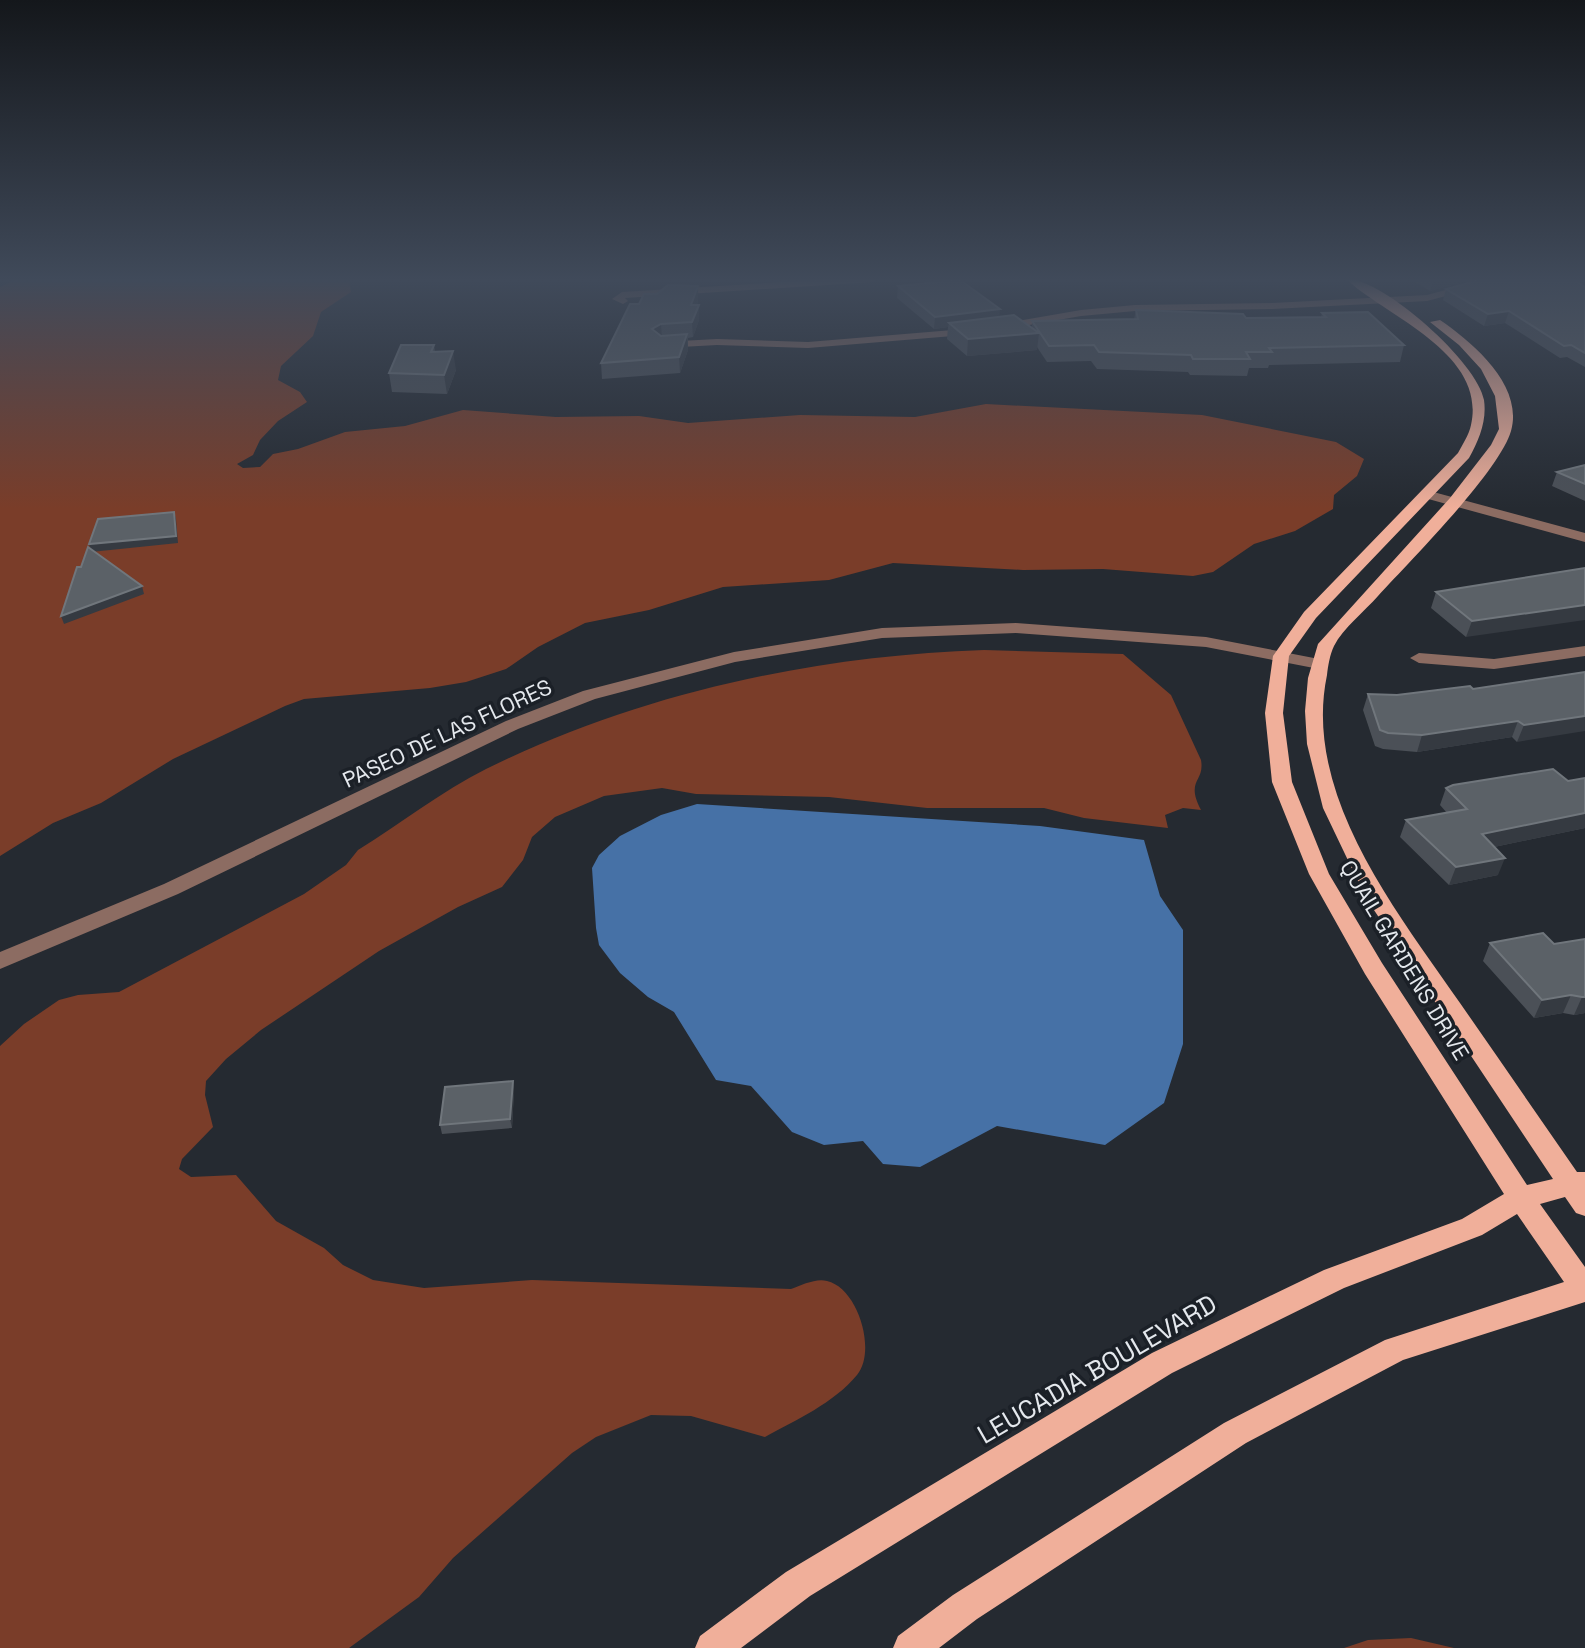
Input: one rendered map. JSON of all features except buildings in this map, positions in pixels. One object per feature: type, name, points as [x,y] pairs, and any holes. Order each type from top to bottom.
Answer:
[{"type":"main road","name":"QUAIL GARDENS DRIVE","points":[[1456,356],[1472,381],[1479,406],[1472,443],[1310,615],[1281,656],[1274,713],[1282,782],[1319,874],[1373,968],[1521,1198],[1585,1289]]},
{"type":"main road","name":"QUAIL GARDENS DRIVE","points":[[1477,356],[1496,380],[1505,404],[1505,432],[1494,454],[1326,644],[1319,664],[1313,714],[1317,759],[1326,793],[1353,856],[1377,898],[1580,1190]]},
{"type":"main road","name":"LEUCADIA BOULEVARD","points":[[712,1648],[798,1584],[1162,1363],[1334,1279],[1472,1227],[1521,1198],[1580,1190]]},
{"type":"main road","points":[[910,1648],[965,1607],[1235,1433],[1395,1349],[1585,1289]]},
{"type":"street","points":[[1426,494],[1585,538]]},
{"type":"street","name":"PASEO DE LAS FLORES","points":[[0,961],[171,889],[512,725],[589,695],[734,657],[882,633],[1016,628],[1206,642],[1319,664]]},
{"type":"street","points":[[1419,658],[1494,664],[1585,651]]},
{"type":"shaded area","points":[[0,356],[292,356],[281,366],[278,380],[300,392],[307,402],[278,421],[260,440],[253,455],[237,464],[243,468],[260,467],[273,454],[298,449],[345,432],[405,426],[463,410],[556,417],[639,416],[688,423],[800,415],[915,417],[986,404],[1202,415],[1336,442],[1364,459],[1357,476],[1334,495],[1333,509],[1295,531],[1254,544],[1213,572],[1193,576],[1103,569],[1023,570],[893,563],[829,580],[723,587],[649,610],[585,623],[538,647],[506,669],[466,682],[304,699],[285,706],[173,759],[101,803],[53,823],[0,856]]},
{"type":"shaded area","points":[[984,650],[1123,654],[1171,695],[1201,760],[1195,792],[1201,810],[1183,808],[1165,815],[1168,828],[1084,818],[1044,808],[927,808],[829,797],[696,794],[662,788],[604,796],[555,817],[532,837],[523,860],[502,887],[458,907],[379,951],[261,1030],[226,1059],[206,1081],[205,1095],[213,1127],[182,1159],[179,1169],[191,1177],[236,1175],[276,1221],[324,1248],[343,1265],[373,1280],[424,1288],[532,1280],[791,1289],[814,1281],[827,1281],[848,1295],[861,1322],[865,1351],[863,1364],[848,1385],[814,1410],[765,1437],[691,1416],[651,1415],[596,1437],[572,1453],[453,1558],[419,1597],[349,1648],[0,1648],[0,1046],[24,1024],[59,1000],[78,995],[119,992],[304,894],[346,865],[358,850],[453,787],[545,742],[605,719],[729,683],[855,660]]},
{"type":"shaded area","points":[[1411,1638],[1454,1648],[1344,1648],[1368,1640]]},
{"type":"water","points":[[697,804],[1040,826],[1144,840],[1160,896],[1183,930],[1183,1044],[1164,1103],[1105,1145],[997,1126],[920,1167],[883,1164],[863,1141],[824,1145],[792,1132],[751,1086],[716,1080],[674,1012],[648,997],[620,973],[599,945],[592,868],[599,855],[620,836],[661,815]]}]
